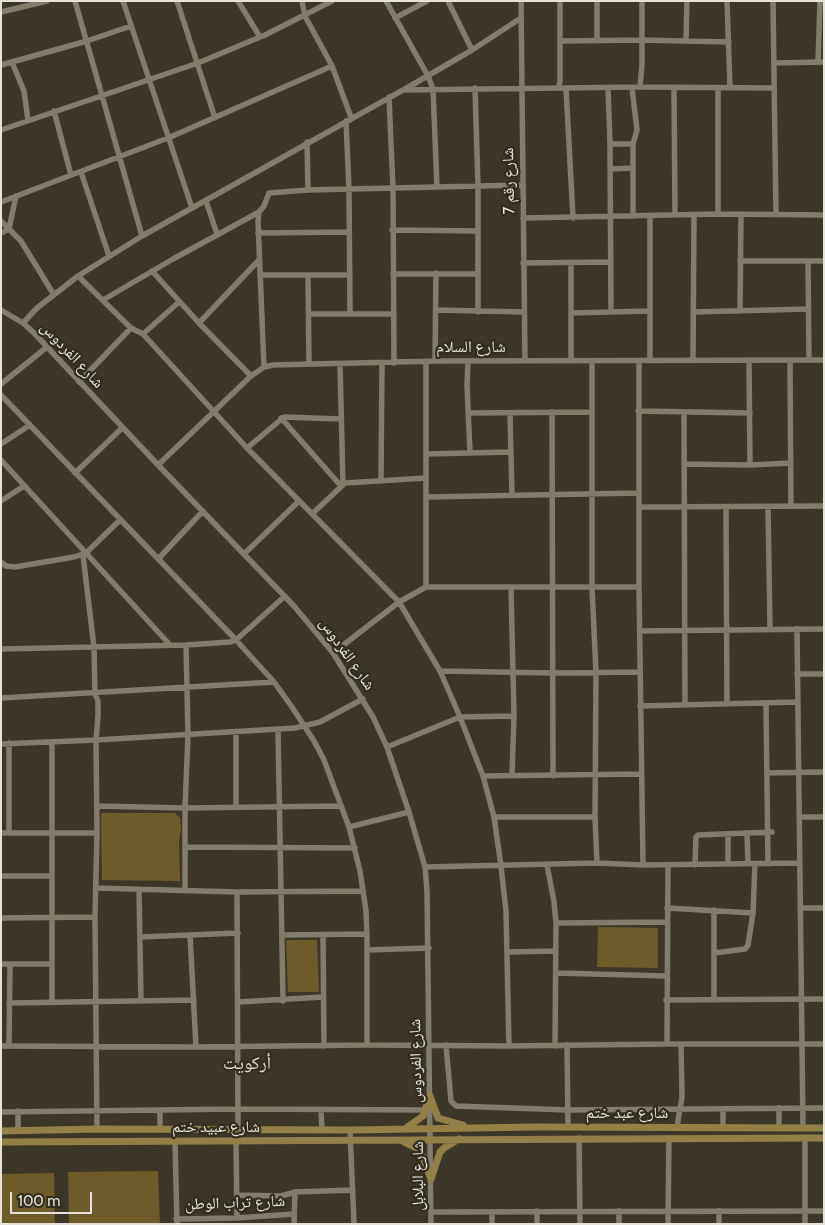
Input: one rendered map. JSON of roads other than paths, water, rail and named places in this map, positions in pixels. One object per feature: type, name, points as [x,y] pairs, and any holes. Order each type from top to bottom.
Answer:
[{"type":"main road","points":[[400,1129],[411,1126],[419,1120],[426,1110],[430,1096]]},
{"type":"main road","points":[[430,1096],[438,1118],[455,1124],[478,1128]]},
{"type":"main road","name":"شارع عبد ختم","points":[[431,1128],[824,1128]]},
{"type":"main road","name":"شارع عبيد ختم","points":[[1,1130],[350,1130],[431,1128]]},
{"type":"main road","name":"شارع عبد ختم","points":[[431,1140],[824,1138]]},
{"type":"main road","points":[[431,1179],[440,1152],[461,1139]]},
{"type":"main road","points":[[400,1140],[421,1152],[431,1179]]},
{"type":"main road","name":"شارع عبيد ختم","points":[[1,1142],[431,1140]]},
{"type":"street","points":[[1,12],[22,4],[46,1]]},
{"type":"street","points":[[75,1],[142,236]]},
{"type":"street","points":[[123,1],[192,208]]},
{"type":"street","points":[[177,1],[215,118]]},
{"type":"street","points":[[238,1],[260,37]]},
{"type":"street","points":[[302,1],[305,16],[332,66],[349,119],[350,314]]},
{"type":"street","points":[[1,130],[198,63],[260,37],[332,1]]},
{"type":"street","points":[[386,1],[428,76],[433,89],[436,187]]},
{"type":"street","points":[[395,18],[427,1]]},
{"type":"street","points":[[448,1],[472,50]]},
{"type":"street","name":"شارع رقم 7","points":[[521,1],[525,360]]},
{"type":"street","points":[[558,88],[560,82],[561,41],[560,1]]},
{"type":"street","points":[[597,1],[597,41]]},
{"type":"street","points":[[640,87],[642,1]]},
{"type":"street","points":[[686,1],[686,41]]},
{"type":"street","points":[[727,1],[730,88]]},
{"type":"street","points":[[772,1],[776,214]]},
{"type":"street","points":[[774,63],[821,62],[822,6],[820,1]]},
{"type":"street","points":[[24,323],[54,294],[109,256],[428,76],[521,18]]},
{"type":"street","points":[[1,65],[87,41],[131,26]]},
{"type":"street","points":[[561,41],[729,42]]},
{"type":"street","points":[[12,62],[24,91],[28,120]]},
{"type":"street","points":[[1,202],[168,138],[332,66]]},
{"type":"street","points":[[403,90],[640,87],[774,88]]},
{"type":"street","points":[[475,88],[478,185],[478,312]]},
{"type":"street","points":[[566,88],[573,218]]},
{"type":"street","points":[[608,88],[611,169],[611,311]]},
{"type":"street","points":[[632,88],[637,130],[633,144],[634,216]]},
{"type":"street","points":[[674,88],[675,215]]},
{"type":"street","points":[[718,89],[718,214]]},
{"type":"street","points":[[389,97],[393,188],[394,363]]},
{"type":"street","points":[[54,111],[71,175]]},
{"type":"street","points":[[308,142],[308,190]]},
{"type":"street","points":[[610,144],[633,144]]},
{"type":"street","points":[[611,169],[633,168]]},
{"type":"street","points":[[81,172],[109,256]]},
{"type":"street","points":[[103,300],[259,212],[271,192],[522,185]]},
{"type":"street","points":[[9,228],[16,196]]},
{"type":"street","points":[[206,201],[217,234]]},
{"type":"street","points":[[259,212],[258,232],[264,367]]},
{"type":"street","points":[[523,218],[718,214],[824,215]]},
{"type":"street","points":[[740,311],[741,214]]},
{"type":"street","points":[[693,360],[694,215]]},
{"type":"street","points":[[650,216],[650,361]]},
{"type":"street","points":[[1,221],[21,241],[54,294]]},
{"type":"street","points":[[1,232],[9,228]]},
{"type":"street","points":[[392,230],[478,231]]},
{"type":"street","points":[[258,232],[349,232]]},
{"type":"street","points":[[199,323],[259,260]]},
{"type":"street","points":[[740,261],[824,261]]},
{"type":"street","points":[[808,261],[809,360]]},
{"type":"street","points":[[523,263],[611,262]]},
{"type":"street","points":[[571,263],[571,360]]},
{"type":"street","points":[[152,271],[179,302],[251,376]]},
{"type":"street","points":[[435,361],[436,273]]},
{"type":"street","points":[[394,274],[478,274]]},
{"type":"street","points":[[260,275],[350,275]]},
{"type":"street","points":[[308,275],[309,364]]},
{"type":"street","points":[[78,276],[131,328],[143,334],[247,448],[398,602],[440,671],[483,776],[494,817],[501,866],[508,952],[509,1046]]},
{"type":"street","points":[[143,334],[179,302]]},
{"type":"street","points":[[693,312],[808,309]]},
{"type":"street","name":"شارع الفردوس","points":[[1,310],[24,323],[122,428],[285,596],[333,653],[363,699],[387,747],[425,867],[429,948],[431,1128]]},
{"type":"street","points":[[436,310],[524,312]]},
{"type":"street","points":[[571,313],[650,311]]},
{"type":"street","points":[[309,314],[394,314]]},
{"type":"street","points":[[79,382],[131,328]]},
{"type":"street","points":[[1,384],[47,347]]},
{"type":"street","name":"شارع السلام","points":[[158,465],[251,376],[264,367],[283,364],[525,360],[824,360]]},
{"type":"street","points":[[592,360],[592,588],[596,672],[595,817],[597,864]]},
{"type":"street","points":[[749,360],[750,465]]},
{"type":"street","points":[[790,360],[791,506]]},
{"type":"street","points":[[426,361],[426,587]]},
{"type":"street","points":[[468,361],[467,386],[470,413],[470,452]]},
{"type":"street","points":[[639,361],[638,493],[640,507],[639,587],[643,865]]},
{"type":"street","points":[[381,481],[382,363]]},
{"type":"street","points":[[340,364],[342,485]]},
{"type":"street","points":[[1,395],[236,640],[274,682],[306,727],[324,760],[355,848],[363,891],[367,934],[367,1045]]},
{"type":"street","points":[[638,411],[750,413]]},
{"type":"street","points":[[552,412],[553,776]]},
{"type":"street","points":[[470,413],[592,412]]},
{"type":"street","points":[[510,413],[512,495]]},
{"type":"street","points":[[684,413],[685,705]]},
{"type":"street","points":[[247,448],[281,418],[341,419]]},
{"type":"street","points":[[281,418],[342,485]]},
{"type":"street","points":[[1,444],[30,425]]},
{"type":"street","points":[[75,473],[122,428]]},
{"type":"street","points":[[426,454],[511,452]]},
{"type":"street","points":[[1,460],[170,645]]},
{"type":"street","points":[[684,464],[750,465],[791,463]]},
{"type":"street","points":[[312,514],[342,485],[426,478]]},
{"type":"street","points":[[1,501],[24,486]]},
{"type":"street","points":[[426,497],[638,493]]},
{"type":"street","points":[[244,553],[299,501]]},
{"type":"street","points":[[640,507],[824,506]]},
{"type":"street","points":[[768,507],[770,629]]},
{"type":"street","points":[[726,508],[728,704]]},
{"type":"street","points":[[159,558],[203,511]]},
{"type":"street","points":[[1,562],[6,566],[15,567],[85,554],[120,520]]},
{"type":"street","points":[[85,554],[94,647],[95,694],[98,701],[95,918],[97,1129]]},
{"type":"street","points":[[333,653],[398,602],[426,587],[639,587]]},
{"type":"street","points":[[510,588],[514,716],[512,776]]},
{"type":"street","points":[[1,649],[222,643],[236,640],[285,596]]},
{"type":"street","points":[[640,632],[728,629],[824,629]]},
{"type":"street","points":[[797,629],[802,1128]]},
{"type":"street","points":[[186,645],[188,734],[185,808],[186,891]]},
{"type":"street","points":[[440,671],[640,672]]},
{"type":"street","points":[[797,674],[824,674]]},
{"type":"street","points":[[1,698],[95,694],[274,682]]},
{"type":"street","points":[[1,744],[306,727],[320,722],[363,699]]},
{"type":"street","points":[[640,706],[798,702]]},
{"type":"street","points":[[766,703],[770,832],[768,864]]},
{"type":"street","points":[[387,747],[460,717],[514,716]]},
{"type":"street","points":[[278,729],[282,1001]]},
{"type":"street","points":[[236,732],[236,808]]},
{"type":"street","points":[[52,742],[52,1003]]},
{"type":"street","points":[[9,743],[9,833]]},
{"type":"street","points":[[767,773],[824,772]]},
{"type":"street","points":[[483,776],[641,774]]},
{"type":"street","points":[[97,806],[236,808],[341,806]]},
{"type":"street","points":[[349,827],[409,812]]},
{"type":"street","points":[[494,817],[595,817]]},
{"type":"street","points":[[799,817],[824,817]]},
{"type":"street","points":[[695,865],[697,836],[770,832]]},
{"type":"street","points":[[1,833],[97,833]]},
{"type":"street","points":[[747,833],[748,864]]},
{"type":"street","points":[[728,834],[728,864]]},
{"type":"street","points":[[185,847],[355,848]]},
{"type":"street","points":[[425,867],[800,863]]},
{"type":"street","points":[[714,953],[747,947],[753,913],[755,864]]},
{"type":"street","points":[[547,865],[556,923],[555,1046]]},
{"type":"street","points":[[667,1044],[668,865]]},
{"type":"street","points":[[1,876],[52,876]]},
{"type":"street","points":[[96,888],[237,892],[363,891]]},
{"type":"street","points":[[139,889],[141,1000]]},
{"type":"street","points":[[237,892],[238,1130]]},
{"type":"street","points":[[667,908],[753,913]]},
{"type":"street","points":[[800,908],[824,908]]},
{"type":"street","points":[[714,910],[714,1000]]},
{"type":"street","points":[[1,918],[95,918]]},
{"type":"street","points":[[556,923],[667,922]]},
{"type":"street","points":[[140,937],[238,933]]},
{"type":"street","points":[[282,935],[367,934]]},
{"type":"street","points":[[190,935],[196,1047]]},
{"type":"street","points":[[323,935],[324,1046]]},
{"type":"street","points":[[367,950],[429,948]]},
{"type":"street","points":[[508,952],[556,951]]},
{"type":"street","points":[[1,964],[52,964]]},
{"type":"street","points":[[9,1046],[10,964]]},
{"type":"street","points":[[556,973],[666,976]]},
{"type":"street","points":[[238,1002],[282,1001],[323,997]]},
{"type":"street","points":[[666,1000],[824,999]]},
{"type":"street","points":[[9,1003],[194,1000]]},
{"type":"street","points":[[677,1127],[681,1110],[682,1044]]},
{"type":"street","points":[[1,1046],[824,1044]]},
{"type":"street","points":[[446,1045],[452,1104],[456,1106],[568,1110],[824,1108]]},
{"type":"street","points":[[567,1045],[568,1127]]},
{"type":"street","points":[[779,1108],[779,1128]]},
{"type":"street","points":[[723,1109],[723,1128]]},
{"type":"street","points":[[1,1112],[97,1110],[426,1110]]},
{"type":"street","points":[[160,1110],[160,1129]]},
{"type":"street","points":[[321,1110],[322,1130]]},
{"type":"street","points":[[18,1111],[18,1130]]},
{"type":"street","name":"شارع البلابل","points":[[431,1128],[431,1224]]},
{"type":"street","points":[[350,1130],[354,1224]]},
{"type":"street","points":[[579,1138],[580,1224]]},
{"type":"street","points":[[668,1224],[669,1138]]},
{"type":"street","points":[[805,1138],[805,1224]]},
{"type":"street","points":[[236,1140],[237,1218]]},
{"type":"street","points":[[175,1141],[176,1221]]},
{"type":"street","points":[[237,1195],[281,1196],[296,1192],[353,1190]]},
{"type":"street","points":[[294,1224],[296,1192]]},
{"type":"street","points":[[619,1211],[619,1224]]},
{"type":"street","points":[[719,1211],[719,1224]]},
{"type":"street","points":[[432,1212],[824,1211]]},
{"type":"street","points":[[492,1212],[492,1224]]},
{"type":"street","points":[[537,1212],[537,1224]]},
{"type":"street","name":"شارع تراب الوطن","points":[[176,1221],[294,1214]]},
{"type":"district","name":"أركويت","points":[[247,1064]]}]
